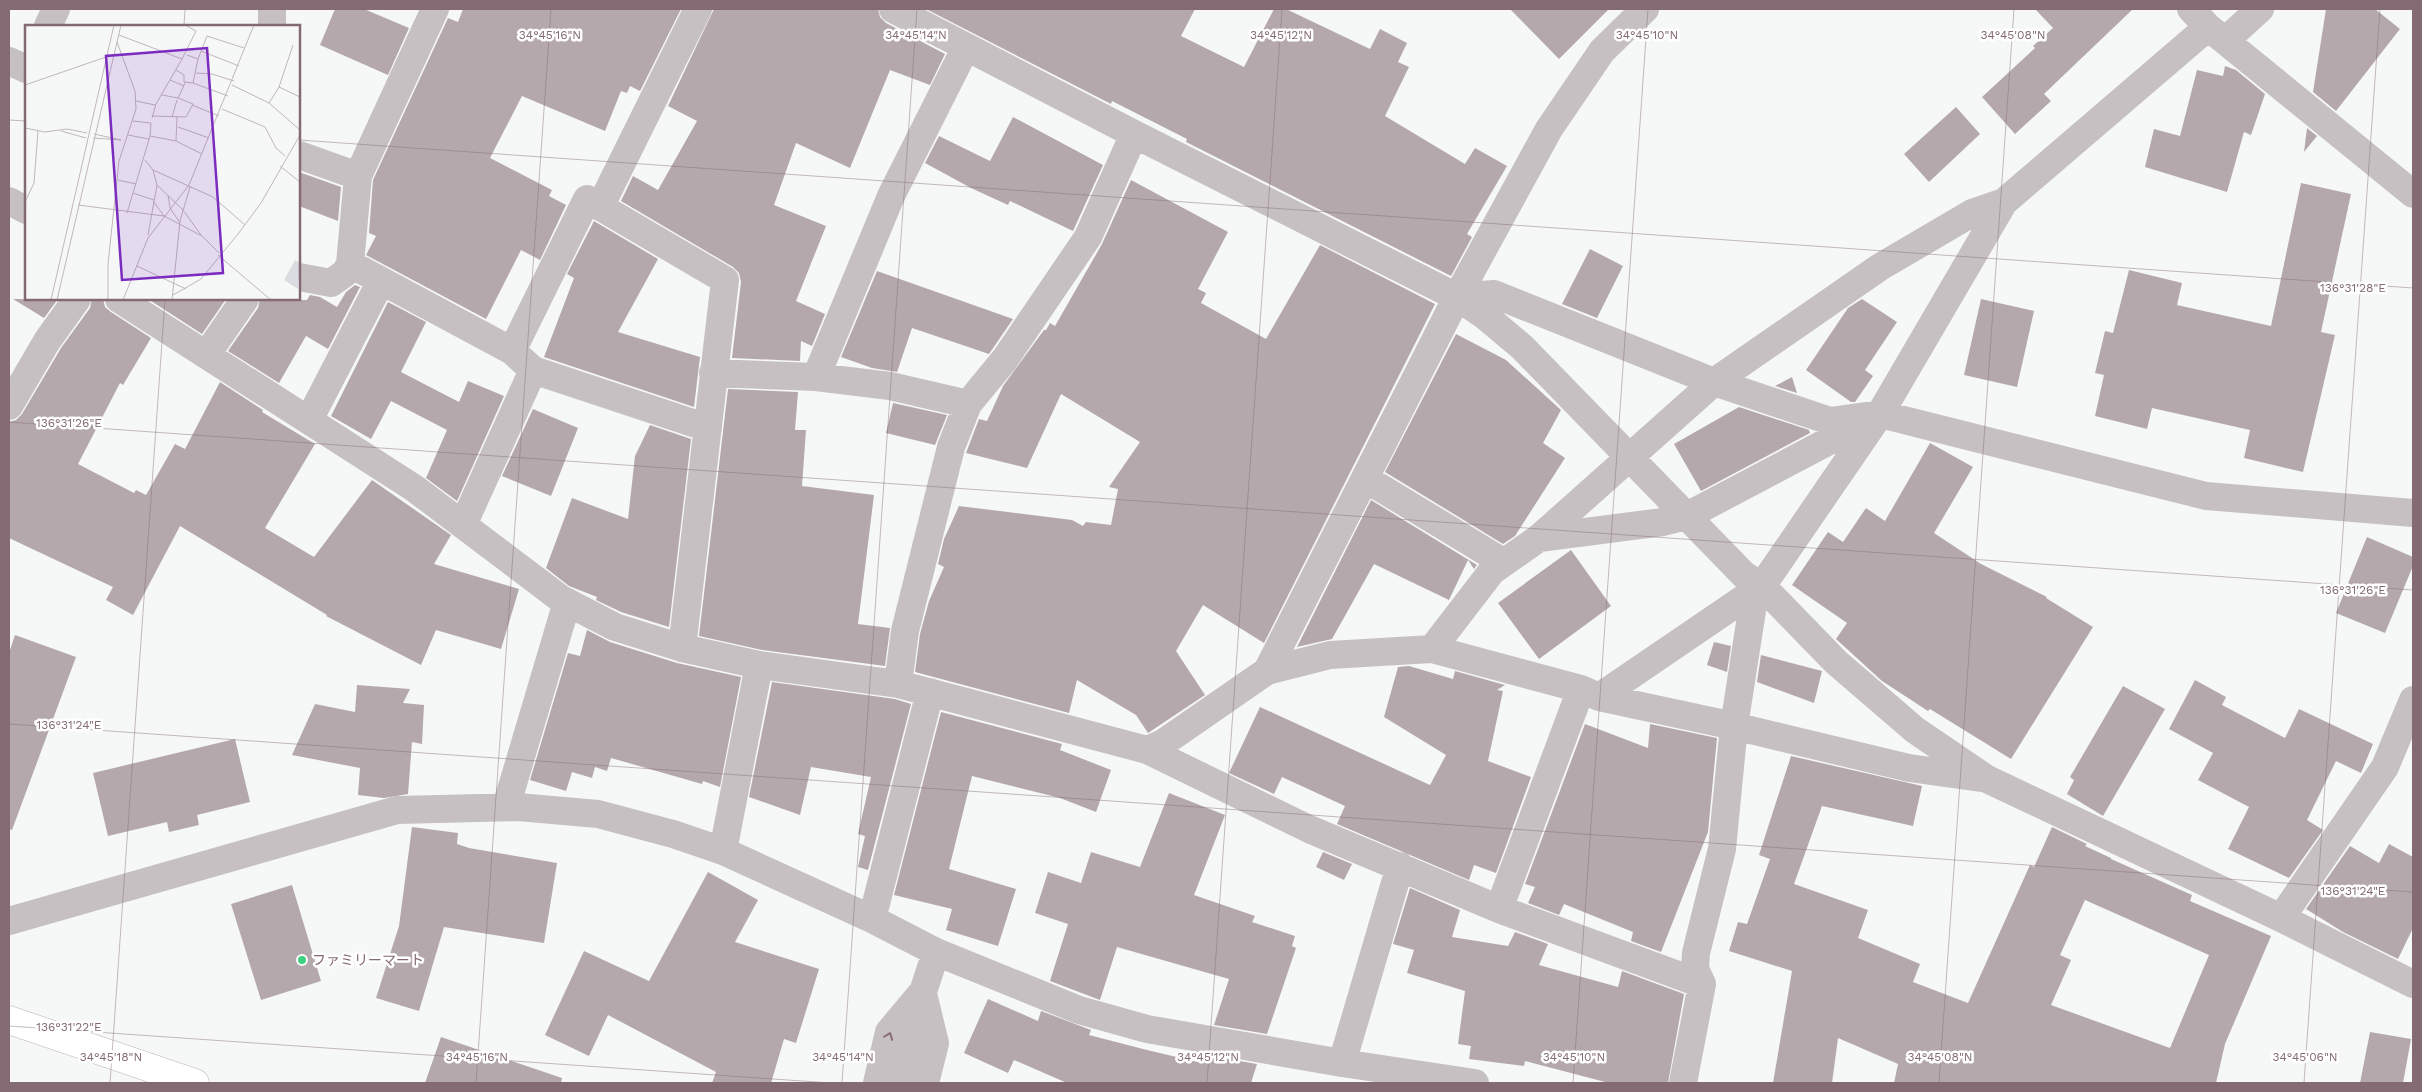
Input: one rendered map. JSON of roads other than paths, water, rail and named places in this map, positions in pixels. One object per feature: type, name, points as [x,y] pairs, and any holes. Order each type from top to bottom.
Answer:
[{"type":"highway","points":[[9,1020],[195,1083]]},
{"type":"street","points":[[48,25],[56,9]]},
{"type":"street","points":[[272,9],[272,25]]},
{"type":"street","points":[[300,277],[331,283],[345,273],[350,264],[358,176],[436,9]]},
{"type":"street","points":[[600,207],[698,9]]},
{"type":"street","points":[[893,9],[1134,134],[1457,297],[1485,316],[1522,347],[1744,575],[1762,586],[1836,662],[1915,730],[1987,779],[2281,918],[2413,984]]},
{"type":"street","points":[[1267,671],[1457,297],[1549,129],[1602,51],[1645,9]]},
{"type":"street","points":[[1683,1083],[1702,984],[1695,968],[1696,954],[1722,849],[1734,726],[1752,604],[1762,586],[1880,414],[2004,202],[2208,25],[2260,9]]},
{"type":"street","points":[[2208,25],[2413,194]]},
{"type":"street","points":[[816,377],[891,196],[966,47]]},
{"type":"street","points":[[9,61],[25,69]]},
{"type":"street","points":[[898,684],[907,621],[951,447],[968,404],[1005,358],[1088,237],[1134,134]]},
{"type":"street","points":[[300,156],[358,176]]},
{"type":"street","points":[[512,351],[587,200],[724,280],[682,648]]},
{"type":"street","points":[[9,201],[25,209]]},
{"type":"street","points":[[1432,649],[1492,571],[1539,538],[1628,456],[1714,382],[1880,267],[1972,213],[2004,202]]},
{"type":"street","points":[[350,264],[512,351],[533,370],[708,428]]},
{"type":"street","points":[[309,420],[382,281]]},
{"type":"street","points":[[1457,297],[1494,294],[1714,382],[1830,421],[1880,414],[2206,496],[2413,513]]},
{"type":"street","points":[[9,406],[48,341],[76,300]]},
{"type":"street","points":[[121,300],[414,488],[567,602],[615,627],[682,648],[760,665],[898,684],[1147,750],[1309,829],[1500,909],[1702,984]]},
{"type":"street","points":[[206,354],[244,300]]},
{"type":"street","points":[[462,525],[533,370]]},
{"type":"street","points":[[713,373],[816,377],[890,386],[968,404]]},
{"type":"street","points":[[1539,538],[1664,522],[1687,516],[1837,435],[1880,414]]},
{"type":"street","points":[[1366,479],[1503,562]]},
{"type":"street","points":[[1500,909],[1590,693],[1762,586]]},
{"type":"street","points":[[506,807],[567,602]]},
{"type":"street","points":[[1147,750],[1163,743],[1267,671],[1330,654],[1432,649],[1590,693],[1909,768],[1987,779]]},
{"type":"street","points":[[723,851],[760,665]]},
{"type":"street","points":[[872,919],[930,692]]},
{"type":"street","points":[[2281,918],[2385,767],[2413,700]]},
{"type":"street","points":[[9,921],[397,810],[506,807],[598,814],[673,834],[723,851],[872,919],[936,952],[1079,1010],[1147,1029],[1342,1063],[1475,1083]]},
{"type":"street","points":[[1342,1063],[1400,866]]},
{"type":"street","points":[[902,1083],[923,992],[936,952]]},
{"type":"street","points":[[877,1083],[888,1032],[923,992]]},
{"type":"street","points":[[923,992],[934,1042],[925,1083]]},
{"type":"place","name":"ファミリーマート","points":[[302,960]]}]
